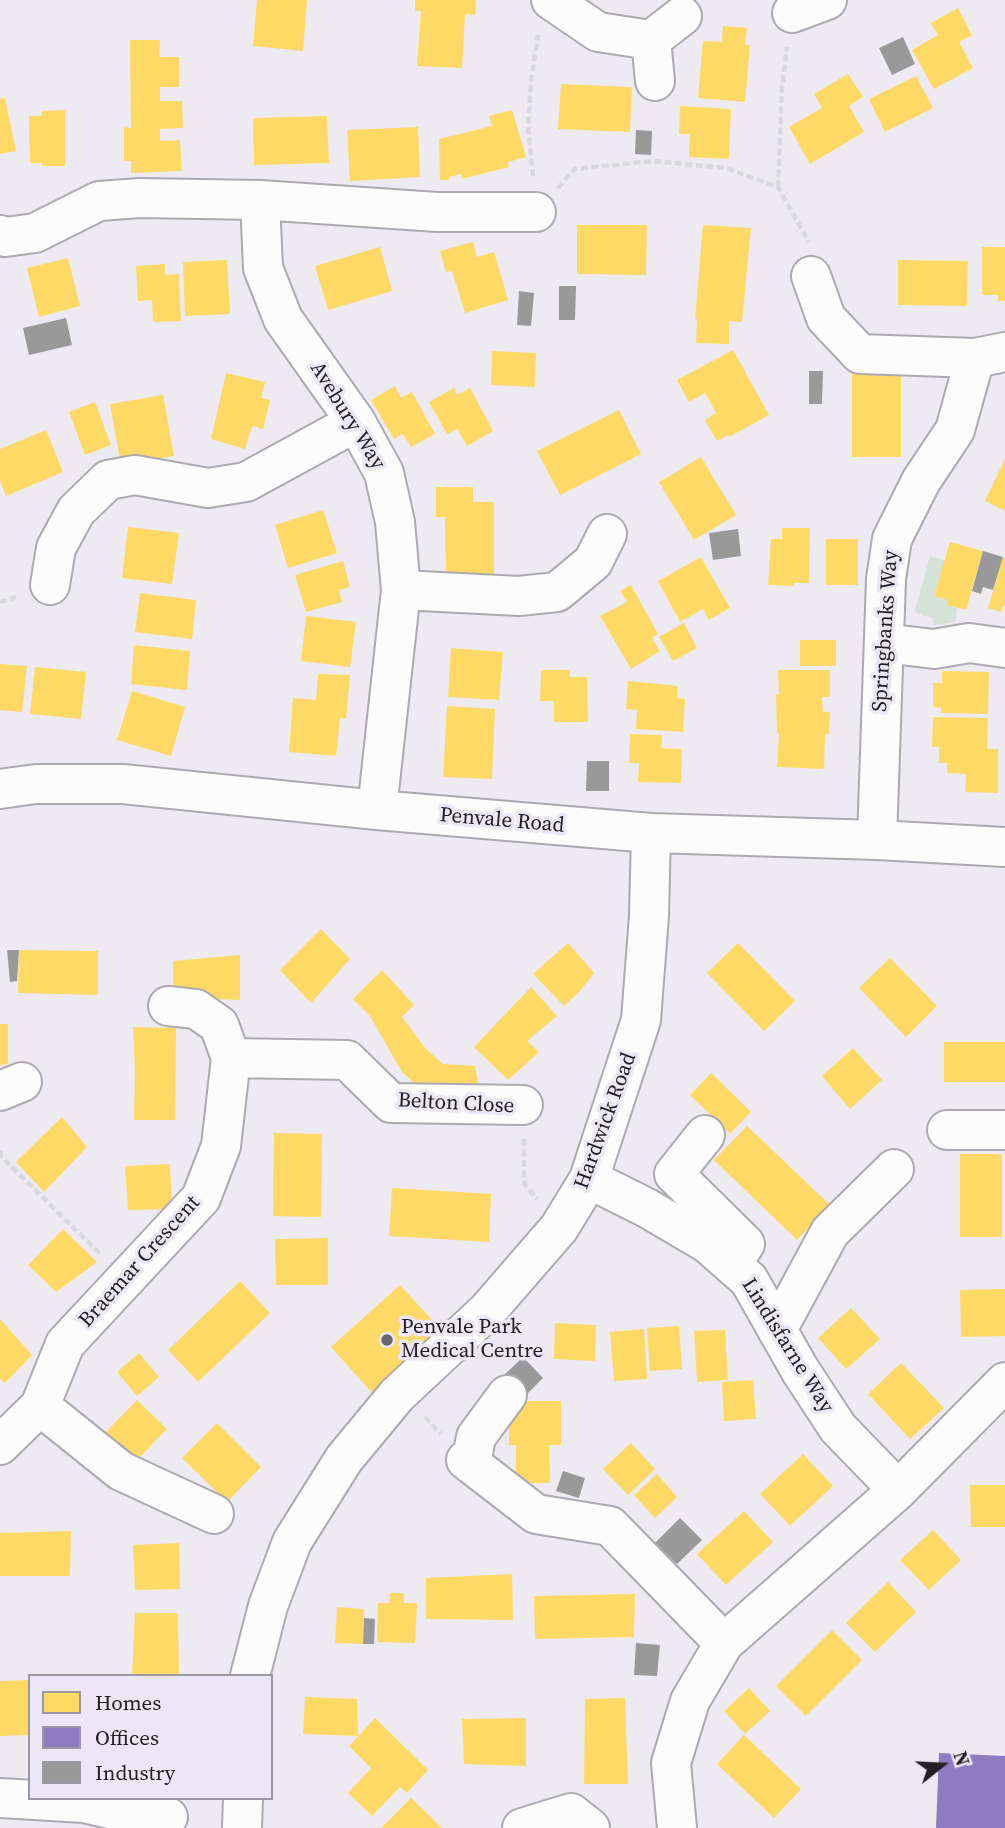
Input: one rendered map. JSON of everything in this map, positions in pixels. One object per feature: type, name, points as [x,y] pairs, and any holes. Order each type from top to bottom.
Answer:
[{"type":"street","points":[[792,13],[827,0]]},
{"type":"street","points":[[545,13],[598,32],[651,40],[682,16]]},
{"type":"street","points":[[651,40],[655,81]]},
{"type":"street","points":[[0,234],[5,237],[35,233],[99,201],[140,198],[260,200],[437,212],[536,212]]},
{"type":"street","name":"Avebury Way","points":[[260,200],[263,268],[283,319],[356,422],[384,473],[395,522],[401,590],[377,810]]},
{"type":"street","name":"Springbanks Way","points":[[811,275],[826,318],[860,355],[990,355],[955,430],[921,481],[892,539],[886,579],[884,643],[892,700],[877,840]]},
{"type":"street","points":[[50,585],[55,548],[75,511],[108,481],[135,475],[208,488],[246,482],[356,422]]},
{"type":"street","points":[[401,590],[519,596],[557,592],[593,562],[607,534]]},
{"type":"street","points":[[884,643],[934,649],[983,637]]},
{"type":"street","name":"Penvale Road","points":[[0,789],[36,784],[123,784],[377,810],[651,833],[1005,847]]},
{"type":"street","name":"Hardwick Road","points":[[251,1674],[268,1606],[292,1542],[344,1458],[401,1391],[487,1311],[559,1228],[589,1179],[642,1020],[651,833]]},
{"type":"street","points":[[168,1006],[196,1009],[219,1025],[231,1058]]},
{"type":"street","name":"Belton Close","points":[[231,1058],[347,1060],[391,1103],[523,1105]]},
{"type":"street","name":"Braemar Crescent","points":[[0,1445],[40,1406],[65,1344],[201,1198],[221,1146],[231,1058]]},
{"type":"street","points":[[947,1130],[1005,1130]]},
{"type":"street","points":[[705,1135],[674,1174],[745,1244],[732,1264]]},
{"type":"street","points":[[778,1330],[830,1232],[894,1169]]},
{"type":"street","name":"Lindisfarne Way","points":[[589,1179],[647,1208],[708,1244],[749,1280],[800,1370],[838,1427],[898,1490]]},
{"type":"street","points":[[677,1828],[671,1763],[690,1701],[724,1643],[898,1490],[1005,1382]]},
{"type":"street","points":[[506,1395],[476,1437],[468,1462],[536,1514],[610,1527],[724,1643]]},
{"type":"street","points":[[40,1406],[121,1471],[214,1514]]},
{"type":"street","points":[[0,1798],[28,1800]]},
{"type":"street","points":[[34,1800],[84,1803],[127,1813],[168,1817]]},
{"type":"street","points":[[242,1828],[243,1800]]},
{"type":"street","points":[[522,1828],[571,1813],[590,1828]]},
{"type":"path","points":[[536,212],[528,126],[531,81],[545,13]]},
{"type":"path","points":[[792,13],[782,88],[778,187],[809,239],[811,275]]},
{"type":"path","points":[[536,212],[575,169],[653,160],[726,169],[778,187]]},
{"type":"path","name":"Belton Close","points":[[523,1105],[524,1183],[559,1228]]},
{"type":"path","points":[[0,1151],[1,1156],[66,1223],[126,1279]]},
{"type":"path","points":[[401,1391],[468,1462]]},
{"type":"shaded area","points":[[930,556],[946,561],[934,596],[948,600],[947,605],[957,608],[955,622],[934,625],[932,617],[915,611]]},
{"type":"building: Homes","points":[[257,0],[307,0],[303,51],[253,46]]},
{"type":"building: Homes","points":[[415,0],[476,0],[475,15],[465,14],[462,68],[417,66],[421,11],[415,11]]},
{"type":"building: Homes","points":[[958,8],[972,35],[959,42],[973,68],[934,89],[912,50],[938,35],[931,23]]},
{"type":"building: Homes","points":[[723,26],[747,28],[745,45],[750,45],[745,102],[698,98],[703,41],[722,42]]},
{"type":"building: Homes","points":[[130,40],[160,40],[159,57],[179,57],[179,87],[160,87],[160,101],[182,101],[183,128],[160,129],[160,141],[180,140],[182,171],[131,173],[131,161],[124,161],[124,127],[131,128]]},
{"type":"building: Homes","points":[[848,74],[863,97],[849,106],[864,132],[810,164],[789,127],[822,108],[814,94]]},
{"type":"building: Homes","points":[[916,76],[933,108],[885,132],[869,99]]},
{"type":"building: Homes","points":[[561,84],[632,87],[630,132],[558,129]]},
{"type":"building: Homes","points":[[5,98],[16,151],[0,154],[0,99]]},
{"type":"building: Homes","points":[[680,106],[731,109],[729,159],[689,157],[690,134],[679,134]]},
{"type":"building: Homes","points":[[65,110],[65,166],[30,163],[29,116],[42,116],[42,111]]},
{"type":"building: Homes","points":[[512,110],[526,157],[508,162],[509,167],[462,179],[461,174],[449,177],[449,180],[440,180],[439,139],[492,126],[489,116]]},
{"type":"building: Homes","points":[[327,116],[329,163],[254,165],[253,118]]},
{"type":"building: Homes","points":[[418,127],[420,177],[350,181],[347,130]]},
{"type":"building: Homes","points":[[577,225],[647,225],[646,275],[577,274]]},
{"type":"building: Homes","points":[[703,225],[751,228],[742,322],[729,321],[729,344],[696,343],[695,319]]},
{"type":"building: Homes","points":[[473,242],[477,257],[494,252],[508,300],[465,313],[452,271],[446,272],[440,251]]},
{"type":"building: Homes","points":[[380,247],[392,291],[328,310],[315,266]]},
{"type":"building: Homes","points":[[982,247],[1005,247],[1005,301],[998,301],[998,295],[982,295]]},
{"type":"building: Homes","points":[[68,258],[80,306],[39,317],[27,268]]},
{"type":"building: Homes","points":[[227,260],[230,314],[185,316],[183,262]]},
{"type":"building: Homes","points":[[898,260],[968,261],[967,306],[898,305]]},
{"type":"building: Homes","points":[[165,264],[165,275],[179,274],[181,321],[153,322],[152,300],[138,301],[136,266]]},
{"type":"building: Homes","points":[[733,350],[769,415],[717,441],[705,420],[716,413],[705,393],[689,402],[677,380]]},
{"type":"building: Homes","points":[[492,351],[536,353],[535,387],[491,385]]},
{"type":"building: Homes","points":[[226,373],[265,382],[261,398],[270,400],[263,429],[252,426],[245,449],[211,439]]},
{"type":"building: Homes","points":[[852,373],[901,373],[901,457],[852,457]]},
{"type":"building: Homes","points":[[395,386],[401,398],[412,392],[435,434],[411,447],[403,434],[394,439],[371,400]]},
{"type":"building: Homes","points":[[454,388],[457,395],[470,388],[493,431],[467,446],[457,429],[447,434],[429,402]]},
{"type":"building: Homes","points":[[163,395],[174,456],[121,465],[110,404]]},
{"type":"building: Homes","points":[[95,402],[111,445],[85,455],[69,412]]},
{"type":"building: Homes","points":[[619,410],[641,454],[560,495],[537,451]]},
{"type":"building: Homes","points":[[46,430],[63,472],[6,496],[0,481],[0,449]]},
{"type":"building: Homes","points":[[701,457],[736,515],[694,540],[659,482]]},
{"type":"building: Homes","points":[[1005,459],[1005,511],[985,501]]},
{"type":"building: Homes","points":[[436,487],[473,487],[473,502],[494,502],[494,581],[446,581],[445,517],[436,517]]},
{"type":"building: Homes","points":[[323,510],[337,553],[288,568],[275,525]]},
{"type":"building: Homes","points":[[128,527],[179,533],[172,584],[122,578]]},
{"type":"building: Homes","points":[[782,528],[810,528],[809,583],[794,583],[794,586],[768,585],[771,539],[782,539]]},
{"type":"building: Homes","points":[[826,539],[858,539],[858,585],[826,585]]},
{"type":"building: Homes","points":[[950,542],[983,551],[966,610],[947,605],[948,600],[934,596]]},
{"type":"building: Homes","points":[[701,557],[730,608],[709,620],[703,609],[680,622],[658,581]]},
{"type":"building: Homes","points":[[1003,557],[1005,606],[1003,605],[1001,612],[988,608]]},
{"type":"building: Homes","points":[[343,561],[350,587],[339,590],[342,602],[306,612],[295,575]]},
{"type":"building: Homes","points":[[631,585],[658,634],[652,638],[660,651],[631,669],[600,616],[627,602],[620,591]]},
{"type":"building: Homes","points":[[140,593],[196,600],[192,639],[135,632]]},
{"type":"building: Homes","points":[[306,616],[356,622],[350,667],[301,661]]},
{"type":"building: Homes","points":[[684,623],[697,648],[673,661],[659,637]]},
{"type":"building: Homes","points":[[800,640],[836,640],[836,666],[800,666]]},
{"type":"building: Homes","points":[[134,645],[190,651],[187,690],[131,684]]},
{"type":"building: Homes","points":[[451,648],[503,652],[499,700],[448,697]]},
{"type":"building: Homes","points":[[0,664],[27,666],[22,712],[0,710]]},
{"type":"building: Homes","points":[[35,667],[86,672],[81,719],[30,714]]},
{"type":"building: Homes","points":[[541,670],[570,670],[570,677],[587,677],[588,722],[554,722],[554,701],[540,701]]},
{"type":"building: Homes","points":[[778,670],[830,670],[830,697],[822,697],[823,712],[830,712],[829,734],[825,734],[824,769],[777,767]]},
{"type":"building: Homes","points":[[942,671],[989,672],[988,714],[941,713],[941,708],[933,707],[933,683],[942,683]]},
{"type":"building: Homes","points":[[318,674],[350,675],[346,719],[340,718],[336,756],[289,752],[293,698],[316,700]]},
{"type":"building: Homes","points":[[628,681],[678,686],[677,698],[685,699],[683,732],[636,729],[637,710],[626,709]]},
{"type":"building: Homes","points":[[132,691],[185,707],[171,756],[117,740]]},
{"type":"building: Homes","points":[[447,706],[495,709],[492,779],[443,777]]},
{"type":"building: Homes","points":[[933,717],[988,718],[987,749],[998,749],[998,793],[965,792],[966,774],[947,773],[947,763],[939,763],[939,747],[932,747]]},
{"type":"building: Homes","points":[[630,734],[662,735],[661,748],[682,749],[681,783],[638,782],[639,763],[629,763]]},
{"type":"building: Homes","points":[[321,929],[350,959],[311,1003],[280,970]]},
{"type":"building: Homes","points":[[568,943],[594,973],[564,1006],[533,974]]},
{"type":"building: Homes","points":[[738,943],[795,1001],[764,1031],[707,973]]},
{"type":"building: Homes","points":[[19,950],[98,951],[98,995],[18,993]]},
{"type":"building: Homes","points":[[240,955],[240,1000],[174,997],[173,961]]},
{"type":"building: Homes","points":[[890,958],[937,1006],[906,1037],[859,988]]},
{"type":"building: Homes","points":[[382,970],[414,1005],[402,1017],[426,1049],[443,1064],[475,1066],[480,1094],[428,1095],[402,1072],[370,1016],[353,999]]},
{"type":"building: Homes","points":[[531,987],[557,1016],[527,1041],[539,1052],[508,1080],[474,1047]]},
{"type":"building: Homes","points":[[0,1024],[8,1024],[8,1064],[0,1065]]},
{"type":"building: Homes","points":[[133,1027],[176,1028],[175,1120],[134,1120]]},
{"type":"building: Homes","points":[[944,1042],[1005,1042],[1005,1082],[944,1082]]},
{"type":"building: Homes","points":[[853,1048],[882,1080],[850,1109],[822,1076]]},
{"type":"building: Homes","points":[[711,1073],[751,1112],[730,1134],[690,1095]]},
{"type":"building: Homes","points":[[62,1117],[87,1147],[44,1192],[16,1162]]},
{"type":"building: Homes","points":[[747,1126],[830,1205],[797,1240],[714,1160]]},
{"type":"building: Homes","points":[[274,1133],[322,1134],[321,1217],[273,1216]]},
{"type":"building: Homes","points":[[960,1154],[1002,1154],[1002,1237],[960,1237]]},
{"type":"building: Homes","points":[[170,1164],[172,1209],[128,1210],[125,1166]]},
{"type":"building: Homes","points":[[392,1188],[491,1194],[489,1242],[389,1236]]},
{"type":"building: Homes","points":[[63,1229],[97,1262],[56,1292],[28,1265]]},
{"type":"building: Homes","points":[[328,1238],[328,1285],[276,1285],[275,1239]]},
{"type":"building: Homes","points":[[240,1281],[270,1313],[198,1382],[168,1350]]},
{"type":"building: Homes","name":"Penvale Park Medical Centre","points":[[400,1285],[443,1332],[374,1395],[331,1347]]},
{"type":"building: Homes","points":[[1005,1289],[1005,1336],[961,1337],[960,1290]]},
{"type":"building: Homes","points":[[851,1308],[880,1339],[846,1369],[818,1338]]},
{"type":"building: Homes","points":[[0,1319],[32,1355],[5,1383],[0,1379]]},
{"type":"building: Homes","points":[[555,1323],[596,1325],[595,1361],[554,1359]]},
{"type":"building: Homes","points":[[679,1326],[682,1369],[650,1371],[647,1328]]},
{"type":"building: Homes","points":[[644,1329],[647,1379],[614,1381],[610,1332]]},
{"type":"building: Homes","points":[[725,1330],[728,1380],[697,1382],[694,1331]]},
{"type":"building: Homes","points":[[139,1353],[159,1377],[137,1396],[117,1372]]},
{"type":"building: Homes","points":[[901,1363],[944,1408],[910,1439],[868,1394]]},
{"type":"building: Homes","points":[[753,1380],[756,1419],[724,1421],[722,1382]]},
{"type":"building: Homes","points":[[137,1400],[167,1429],[135,1462],[105,1433]]},
{"type":"building: Homes","points":[[509,1401],[561,1401],[561,1445],[549,1445],[550,1483],[516,1483],[516,1445],[509,1445]]},
{"type":"building: Homes","points":[[217,1423],[261,1467],[227,1502],[182,1458]]},
{"type":"building: Homes","points":[[631,1443],[655,1469],[628,1495],[603,1469]]},
{"type":"building: Homes","points":[[803,1454],[833,1486],[790,1526],[760,1494]]},
{"type":"building: Homes","points":[[657,1474],[677,1497],[655,1518],[634,1495]]},
{"type":"building: Homes","points":[[970,1485],[1005,1485],[1005,1527],[971,1527]]},
{"type":"building: Homes","points":[[744,1511],[773,1542],[726,1585],[697,1554]]},
{"type":"building: Homes","points":[[933,1530],[961,1560],[929,1590],[900,1560]]},
{"type":"building: Homes","points":[[71,1531],[70,1576],[0,1576],[0,1533]]},
{"type":"building: Homes","points":[[179,1543],[180,1589],[135,1590],[133,1545]]},
{"type":"building: Homes","points":[[512,1574],[513,1620],[426,1619],[426,1578]]},
{"type":"building: Homes","points":[[888,1582],[916,1612],[875,1652],[846,1623]]},
{"type":"building: Homes","points":[[390,1593],[404,1593],[404,1603],[417,1603],[415,1643],[377,1642],[378,1603],[389,1603]]},
{"type":"building: Homes","points":[[635,1594],[634,1637],[535,1639],[534,1596]]},
{"type":"building: Homes","points":[[337,1607],[364,1609],[363,1644],[335,1643]]},
{"type":"building: Homes","points":[[135,1613],[178,1613],[179,1674],[132,1674]]},
{"type":"building: Homes","points":[[832,1630],[862,1660],[806,1716],[776,1686]]},
{"type":"building: Homes","points":[[28,1680],[28,1735],[0,1736],[0,1681]]},
{"type":"building: Homes","points":[[749,1688],[770,1711],[745,1734],[724,1711]]},
{"type":"building: Homes","points":[[305,1697],[357,1699],[358,1736],[303,1734]]},
{"type":"building: Homes","points":[[625,1698],[628,1784],[584,1784],[585,1699]]},
{"type":"building: Homes","points":[[375,1718],[428,1770],[407,1793],[400,1787],[372,1816],[348,1793],[371,1768],[349,1746]]},
{"type":"building: Homes","points":[[526,1718],[526,1766],[464,1764],[462,1719]]},
{"type":"building: Homes","points":[[744,1735],[801,1789],[774,1818],[717,1764]]},
{"type":"building: Homes","points":[[411,1798],[442,1828],[381,1828]]},
{"type":"building: Offices","points":[[939,1753],[1005,1756],[1005,1828],[936,1828]]},
{"type":"building: Industry","points":[[903,37],[915,64],[892,75],[879,48]]},
{"type":"building: Industry","points":[[636,130],[652,131],[651,155],[635,154]]},
{"type":"building: Industry","points":[[559,286],[576,286],[575,320],[559,320]]},
{"type":"building: Industry","points":[[519,291],[534,293],[531,326],[517,325]]},
{"type":"building: Industry","points":[[66,318],[72,345],[29,355],[23,328]]},
{"type":"building: Industry","points":[[809,371],[823,371],[822,404],[809,404]]},
{"type":"building: Industry","points":[[738,529],[741,556],[713,560],[709,533]]},
{"type":"building: Industry","points":[[983,551],[1003,557],[993,590],[983,587],[981,594],[972,591]]},
{"type":"building: Industry","points":[[587,761],[609,761],[609,791],[586,791]]},
{"type":"building: Industry","points":[[7,950],[19,950],[17,981],[10,982]]},
{"type":"building: Industry","points":[[523,1357],[543,1378],[521,1400],[500,1379]]},
{"type":"building: Industry","points":[[563,1471],[585,1478],[579,1498],[556,1491]]},
{"type":"building: Industry","points":[[680,1518],[702,1540],[677,1564],[655,1543]]},
{"type":"building: Industry","points":[[364,1618],[375,1619],[374,1644],[363,1644]]},
{"type":"building: Industry","points":[[636,1643],[660,1645],[657,1676],[634,1675]]},
{"type":"place","name":"Penvale Park Medical Centre","points":[[387,1340]]}]
